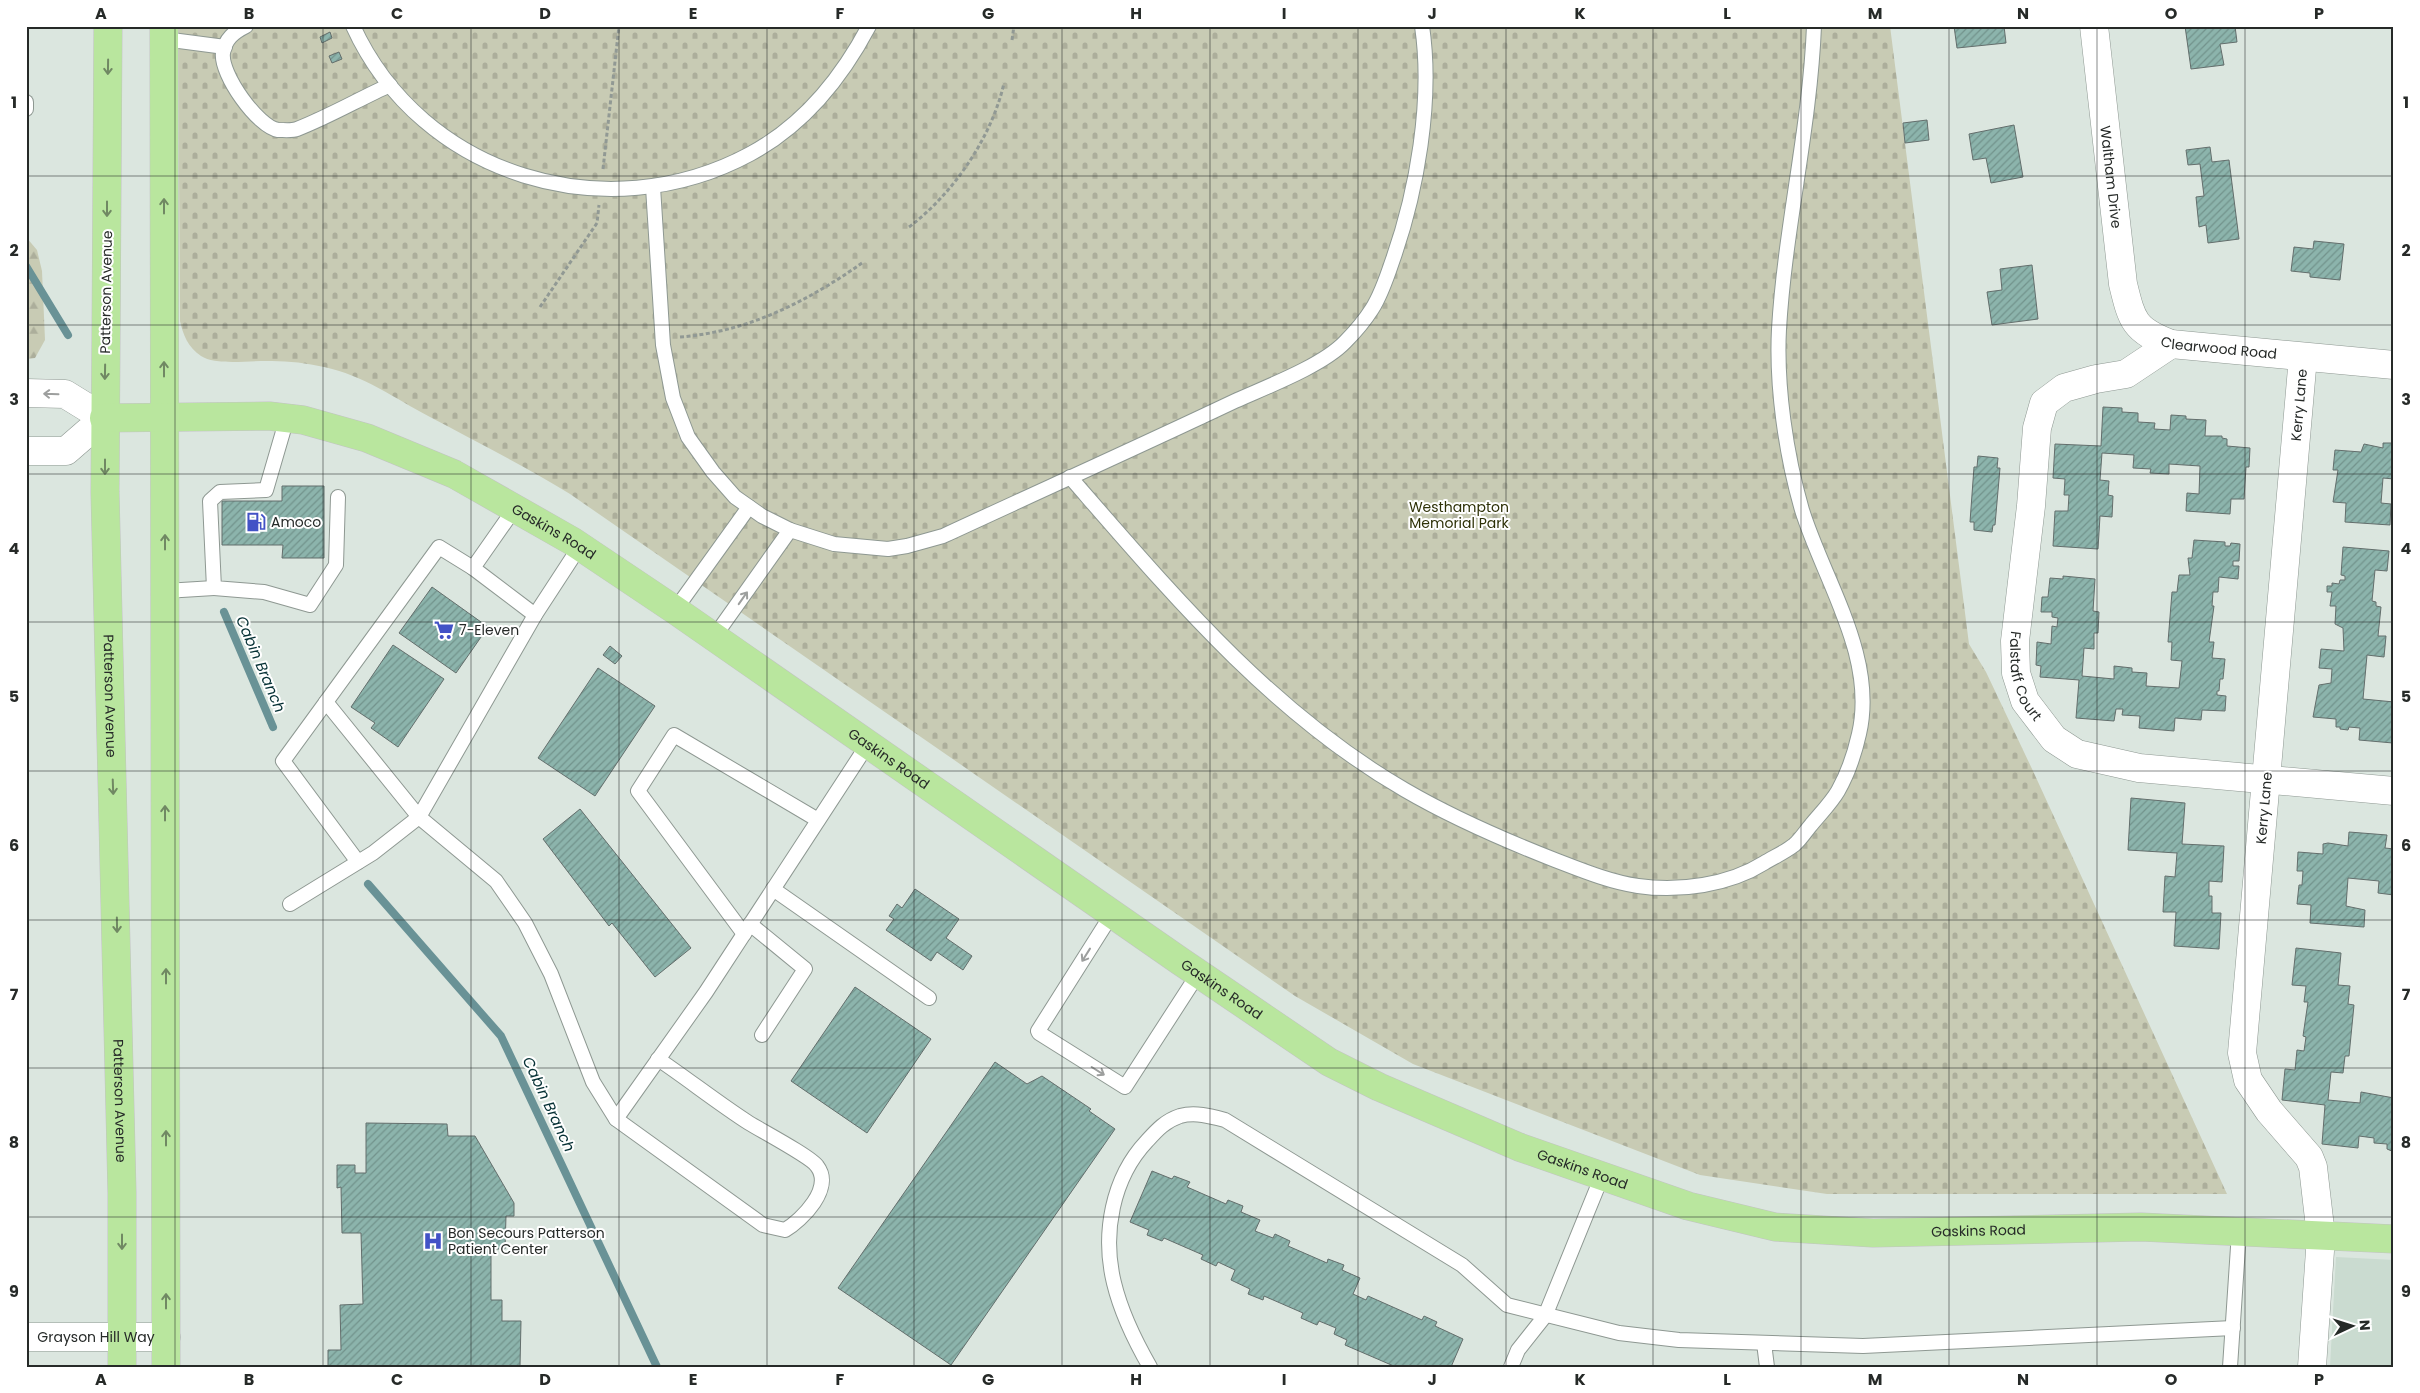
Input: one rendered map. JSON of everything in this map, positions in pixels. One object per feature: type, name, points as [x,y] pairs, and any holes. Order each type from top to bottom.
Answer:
[{"type":"main road","name":"Patterson Avenue","points":[[108,26],[104,418],[122,1174],[122,1367]]},
{"type":"main road","points":[[164,33],[166,1367]]},
{"type":"main road","name":"Gaskins Road","points":[[104,418],[262,416],[287,418],[337,428],[414,456],[454,474],[580,546],[1198,974],[1329,1062],[1519,1148],[1688,1206],[1775,1227],[1873,1233],[2141,1227],[2394,1239]]},
{"type":"street","name":"Waltham Drive","points":[[2094,26],[2123,284],[2131,316],[2138,325]]},
{"type":"street","name":"Clearwood Road","points":[[2138,325],[2154,338],[2171,344],[2394,365]]},
{"type":"street","name":"Falstaff Court","points":[[2171,344],[2126,374],[2096,379],[2064,388],[2044,403],[2037,428],[2031,506],[2014,641],[2016,673],[2025,701],[2040,724],[2054,739],[2077,754],[2139,768],[2394,792]]},
{"type":"street","name":"Kerry Lane","points":[[2303,357],[2242,1053],[2243,1067],[2248,1080],[2269,1112],[2308,1157],[2313,1167],[2321,1236],[2312,1367]]},
{"type":"street","points":[[26,393],[65,394],[104,418],[66,452],[26,451]]},
{"type":"street","name":"Grayson Hill Way","points":[[26,1337],[166,1336]]},
{"type":"lane","points":[[246,26],[233,33],[225,47],[224,66],[231,80],[263,124],[270,128],[295,130],[390,85]]},
{"type":"lane","points":[[353,26],[372,61],[390,85],[419,115],[452,142],[489,163],[528,178],[569,187],[611,190],[653,187],[687,180],[720,169],[752,153],[781,134],[808,112],[832,86],[852,58],[870,26]]},
{"type":"lane","points":[[653,187],[662,338],[673,398],[688,438],[713,472],[735,497],[790,530],[834,544],[869,549],[906,546],[943,536],[1312,365],[1344,344],[1373,308],[1387,278],[1400,238],[1418,166],[1424,68],[1422,26]]},
{"type":"lane","points":[[1070,477],[1155,576],[1223,649],[1294,712],[1367,766],[1406,791],[1469,824],[1521,846],[1582,870],[1637,886],[1691,887],[1750,872],[1796,844],[1837,792],[1859,736],[1863,706],[1861,674],[1848,629],[1802,508],[1790,456],[1782,402],[1779,333],[1785,264],[1812,82],[1814,26]]},
{"type":"lane","points":[[164,33],[225,47]]},
{"type":"lane","points":[[26,102],[26,108]]},
{"type":"lane","points":[[214,588],[210,501],[220,492],[266,490],[287,418]]},
{"type":"lane","points":[[165,591],[214,588],[264,592],[310,604],[336,565],[338,497]]},
{"type":"lane","points":[[675,610],[749,507]]},
{"type":"lane","points":[[473,568],[515,508]]},
{"type":"lane","points":[[714,637],[790,530]]},
{"type":"lane","points":[[290,904],[358,862],[419,817],[535,615],[580,546]]},
{"type":"lane","points":[[358,862],[283,761],[439,547],[473,568],[535,615]]},
{"type":"lane","points":[[326,702],[419,817],[496,881],[525,923],[551,974],[593,1082],[616,1119],[763,1225],[785,1230],[800,1222],[820,1192],[822,1179],[817,1166],[748,1122],[658,1059]]},
{"type":"lane","points":[[762,1034],[805,969],[747,929],[638,791],[674,736],[818,820]]},
{"type":"lane","points":[[616,1119],[747,929],[868,744]]},
{"type":"lane","points":[[773,889],[930,998]]},
{"type":"lane","points":[[1112,914],[1038,1031],[1039,1033],[1125,1087],[1198,974]]},
{"type":"lane","points":[[1150,1367],[1133,1336],[1114,1283],[1110,1245],[1110,1218],[1126,1166],[1162,1124],[1182,1116],[1205,1114],[1225,1120],[1462,1265],[1507,1305],[1545,1316],[1636,1335],[1679,1340],[1863,1346],[2233,1328]]},
{"type":"lane","points":[[1511,1367],[1518,1350],[1545,1316],[1602,1176]]},
{"type":"lane","points":[[2230,1367],[2239,1232]]},
{"type":"lane","points":[[1764,1343],[1767,1367]]},
{"type":"path","points":[[1012,40],[1014,26]]},
{"type":"path","points":[[908,227],[934,204],[980,146],[999,105],[1004,83]]},
{"type":"path","points":[[662,338],[712,332],[761,319],[817,293],[862,263]]},
{"type":"shaded area","points":[[2336,1257],[2394,1260],[2394,1367],[2330,1367]]},
{"type":"green space","name":"Westhampton Memorial Park","points":[[178,26],[1890,26],[1969,644],[1986,672],[2033,771],[2227,1194],[1827,1194],[1700,1175],[1413,1064],[1295,996],[553,484],[379,388],[352,376],[324,367],[298,362],[216,361],[201,356],[196,352],[187,340],[180,321]]},
{"type":"green space","points":[[26,237],[37,250],[42,271],[45,340],[35,358],[26,359]]},
{"type":"building","points":[[1954,26],[2004,26],[2006,43],[1957,48]]},
{"type":"building","points":[[2185,26],[2235,26],[2237,42],[2220,44],[2224,65],[2191,69]]},
{"type":"building","points":[[330,32],[332,38],[322,43],[320,37]]},
{"type":"building","points":[[339,52],[342,59],[332,63],[329,56]]},
{"type":"building","points":[[1927,120],[1929,140],[1905,143],[1903,123]]},
{"type":"building","points":[[2014,125],[2023,177],[1991,183],[1986,158],[1973,160],[1969,134]]},
{"type":"building","points":[[2210,147],[2212,162],[2229,160],[2239,239],[2208,243],[2206,225],[2199,227],[2196,197],[2204,196],[2200,164],[2188,165],[2186,150]]},
{"type":"building","points":[[2314,241],[2344,244],[2340,280],[2310,277],[2310,273],[2291,271],[2294,247],[2313,249]]},
{"type":"building","points":[[2032,265],[2038,319],[1992,325],[1987,292],[2002,290],[2000,269]]},
{"type":"building","points":[[2103,407],[2122,408],[2122,412],[2138,413],[2138,422],[2155,423],[2154,429],[2170,430],[2171,415],[2186,416],[2186,419],[2206,420],[2205,436],[2222,436],[2222,438],[2227,439],[2227,446],[2250,448],[2249,467],[2246,467],[2244,499],[2231,499],[2230,514],[2186,511],[2187,493],[2199,494],[2200,466],[2169,464],[2169,474],[2150,473],[2151,469],[2133,468],[2134,455],[2102,453],[2100,480],[2109,481],[2108,495],[2113,496],[2112,517],[2100,516],[2098,549],[2053,546],[2055,511],[2068,511],[2069,495],[2064,495],[2065,479],[2053,478],[2055,444],[2101,446]]},
{"type":"building","points":[[2383,443],[2394,443],[2394,479],[2383,478],[2381,503],[2391,504],[2390,525],[2345,522],[2346,503],[2333,502],[2338,470],[2333,470],[2335,450],[2361,452],[2364,444],[2383,448]]},
{"type":"building","points":[[1978,456],[1998,458],[1997,468],[2000,468],[1995,525],[1993,525],[1992,532],[1974,530],[1974,522],[1970,522],[1974,467],[1977,467]]},
{"type":"building","points":[[282,486],[324,486],[324,558],[282,558],[283,545],[222,545],[222,501],[282,501]]},
{"type":"building","points":[[2194,540],[2225,542],[2225,546],[2230,546],[2231,543],[2240,544],[2239,561],[2233,561],[2233,566],[2239,566],[2238,579],[2219,577],[2218,592],[2213,592],[2212,606],[2214,606],[2209,642],[2214,642],[2212,658],[2225,659],[2223,679],[2220,679],[2217,695],[2226,696],[2225,711],[2202,710],[2201,720],[2175,718],[2174,731],[2139,728],[2140,716],[2122,715],[2123,709],[2116,709],[2114,721],[2076,718],[2079,680],[2040,677],[2041,666],[2036,665],[2037,642],[2051,644],[2052,626],[2057,627],[2058,618],[2052,617],[2052,612],[2041,612],[2042,597],[2048,597],[2050,578],[2063,579],[2063,576],[2095,579],[2093,611],[2099,612],[2098,633],[2094,633],[2094,649],[2084,648],[2082,676],[2114,679],[2114,666],[2132,668],[2132,672],[2147,673],[2146,686],[2179,688],[2182,661],[2171,660],[2172,642],[2168,642],[2172,592],[2177,592],[2179,575],[2190,575],[2188,558],[2192,558]]},
{"type":"building","points":[[2343,547],[2389,551],[2387,571],[2375,570],[2372,601],[2376,602],[2376,606],[2381,607],[2378,636],[2386,636],[2384,657],[2367,655],[2363,699],[2394,702],[2393,743],[2359,740],[2360,728],[2349,727],[2348,730],[2340,729],[2340,727],[2336,727],[2336,719],[2313,717],[2319,685],[2331,683],[2332,669],[2319,668],[2321,649],[2344,651],[2343,628],[2335,624],[2336,606],[2330,606],[2332,592],[2327,592],[2327,586],[2332,586],[2332,583],[2339,584],[2340,580],[2345,580],[2345,576],[2341,575]]},
{"type":"building","name":"7-Eleven","points":[[432,587],[488,627],[456,673],[399,633]]},
{"type":"building","points":[[393,645],[444,679],[398,747],[371,728],[375,723],[351,707]]},
{"type":"building","points":[[610,646],[622,656],[615,664],[603,655]]},
{"type":"building","points":[[598,668],[655,706],[595,796],[538,758]]},
{"type":"building","points":[[2131,798],[2185,803],[2182,844],[2224,846],[2222,882],[2209,881],[2209,896],[2212,896],[2212,913],[2221,913],[2219,949],[2174,946],[2176,912],[2163,912],[2165,876],[2175,877],[2177,853],[2128,850]]},
{"type":"building","points":[[580,809],[691,948],[655,977],[612,923],[609,926],[543,839]]},
{"type":"building","points":[[2349,832],[2387,835],[2385,848],[2394,849],[2394,895],[2378,893],[2379,881],[2348,878],[2346,906],[2365,910],[2364,927],[2310,923],[2311,905],[2297,904],[2299,885],[2302,885],[2303,871],[2297,871],[2298,852],[2323,854],[2323,844],[2328,843],[2348,846]]},
{"type":"building","points":[[915,889],[959,919],[946,938],[972,956],[963,970],[937,952],[931,961],[886,930],[894,919],[889,916],[897,904],[902,908]]},
{"type":"building","points":[[2296,948],[2341,953],[2338,985],[2350,986],[2348,1004],[2354,1005],[2349,1056],[2345,1056],[2343,1073],[2331,1072],[2328,1100],[2360,1103],[2361,1092],[2394,1098],[2394,1152],[2387,1149],[2387,1144],[2374,1143],[2374,1138],[2359,1136],[2358,1148],[2322,1144],[2325,1105],[2282,1100],[2285,1069],[2295,1070],[2297,1050],[2304,1051],[2306,1037],[2303,1036],[2308,1002],[2304,1002],[2306,986],[2292,985]]},
{"type":"building","points":[[855,987],[931,1039],[867,1133],[791,1081]]},
{"type":"building","points":[[995,1062],[1027,1084],[1042,1076],[1091,1109],[1089,1111],[1115,1129],[951,1365],[838,1288]]},
{"type":"building","name":"Bon Secours Patterson Patient Center","points":[[366,1123],[447,1124],[448,1136],[475,1136],[514,1203],[514,1216],[506,1216],[505,1249],[491,1249],[491,1300],[502,1300],[502,1321],[521,1321],[520,1366],[529,1367],[328,1367],[328,1350],[341,1350],[340,1305],[363,1304],[361,1233],[342,1233],[341,1187],[337,1188],[337,1165],[355,1165],[355,1173],[366,1173]]},
{"type":"building","points":[[1152,1171],[1172,1179],[1174,1176],[1190,1182],[1187,1187],[1226,1204],[1228,1200],[1243,1206],[1241,1212],[1260,1220],[1255,1231],[1273,1238],[1275,1234],[1290,1241],[1288,1246],[1327,1263],[1328,1259],[1344,1265],[1342,1270],[1360,1278],[1353,1294],[1366,1300],[1368,1296],[1422,1320],[1424,1316],[1437,1322],[1435,1326],[1463,1339],[1451,1367],[1396,1367],[1345,1345],[1347,1340],[1334,1334],[1336,1328],[1319,1321],[1317,1325],[1301,1318],[1303,1313],[1264,1296],[1263,1300],[1248,1294],[1250,1289],[1231,1280],[1235,1270],[1218,1262],[1216,1266],[1201,1259],[1203,1255],[1164,1238],[1162,1241],[1147,1235],[1149,1230],[1130,1222]]},
{"type":"waterway","name":"Cabin Branch","points":[[26,266],[68,335]]},
{"type":"waterway","name":"Cabin Branch","points":[[224,612],[273,727]]},
{"type":"waterway","name":"Cabin Branch","points":[[368,884],[501,1036],[657,1367]]},
{"type":"place","name":"Amoco","points":[[256,522]]},
{"type":"place","name":"7-Eleven","points":[[444,630]]},
{"type":"place","name":"Bon Secours Patterson Patient Center","points":[[433,1241]]}]
